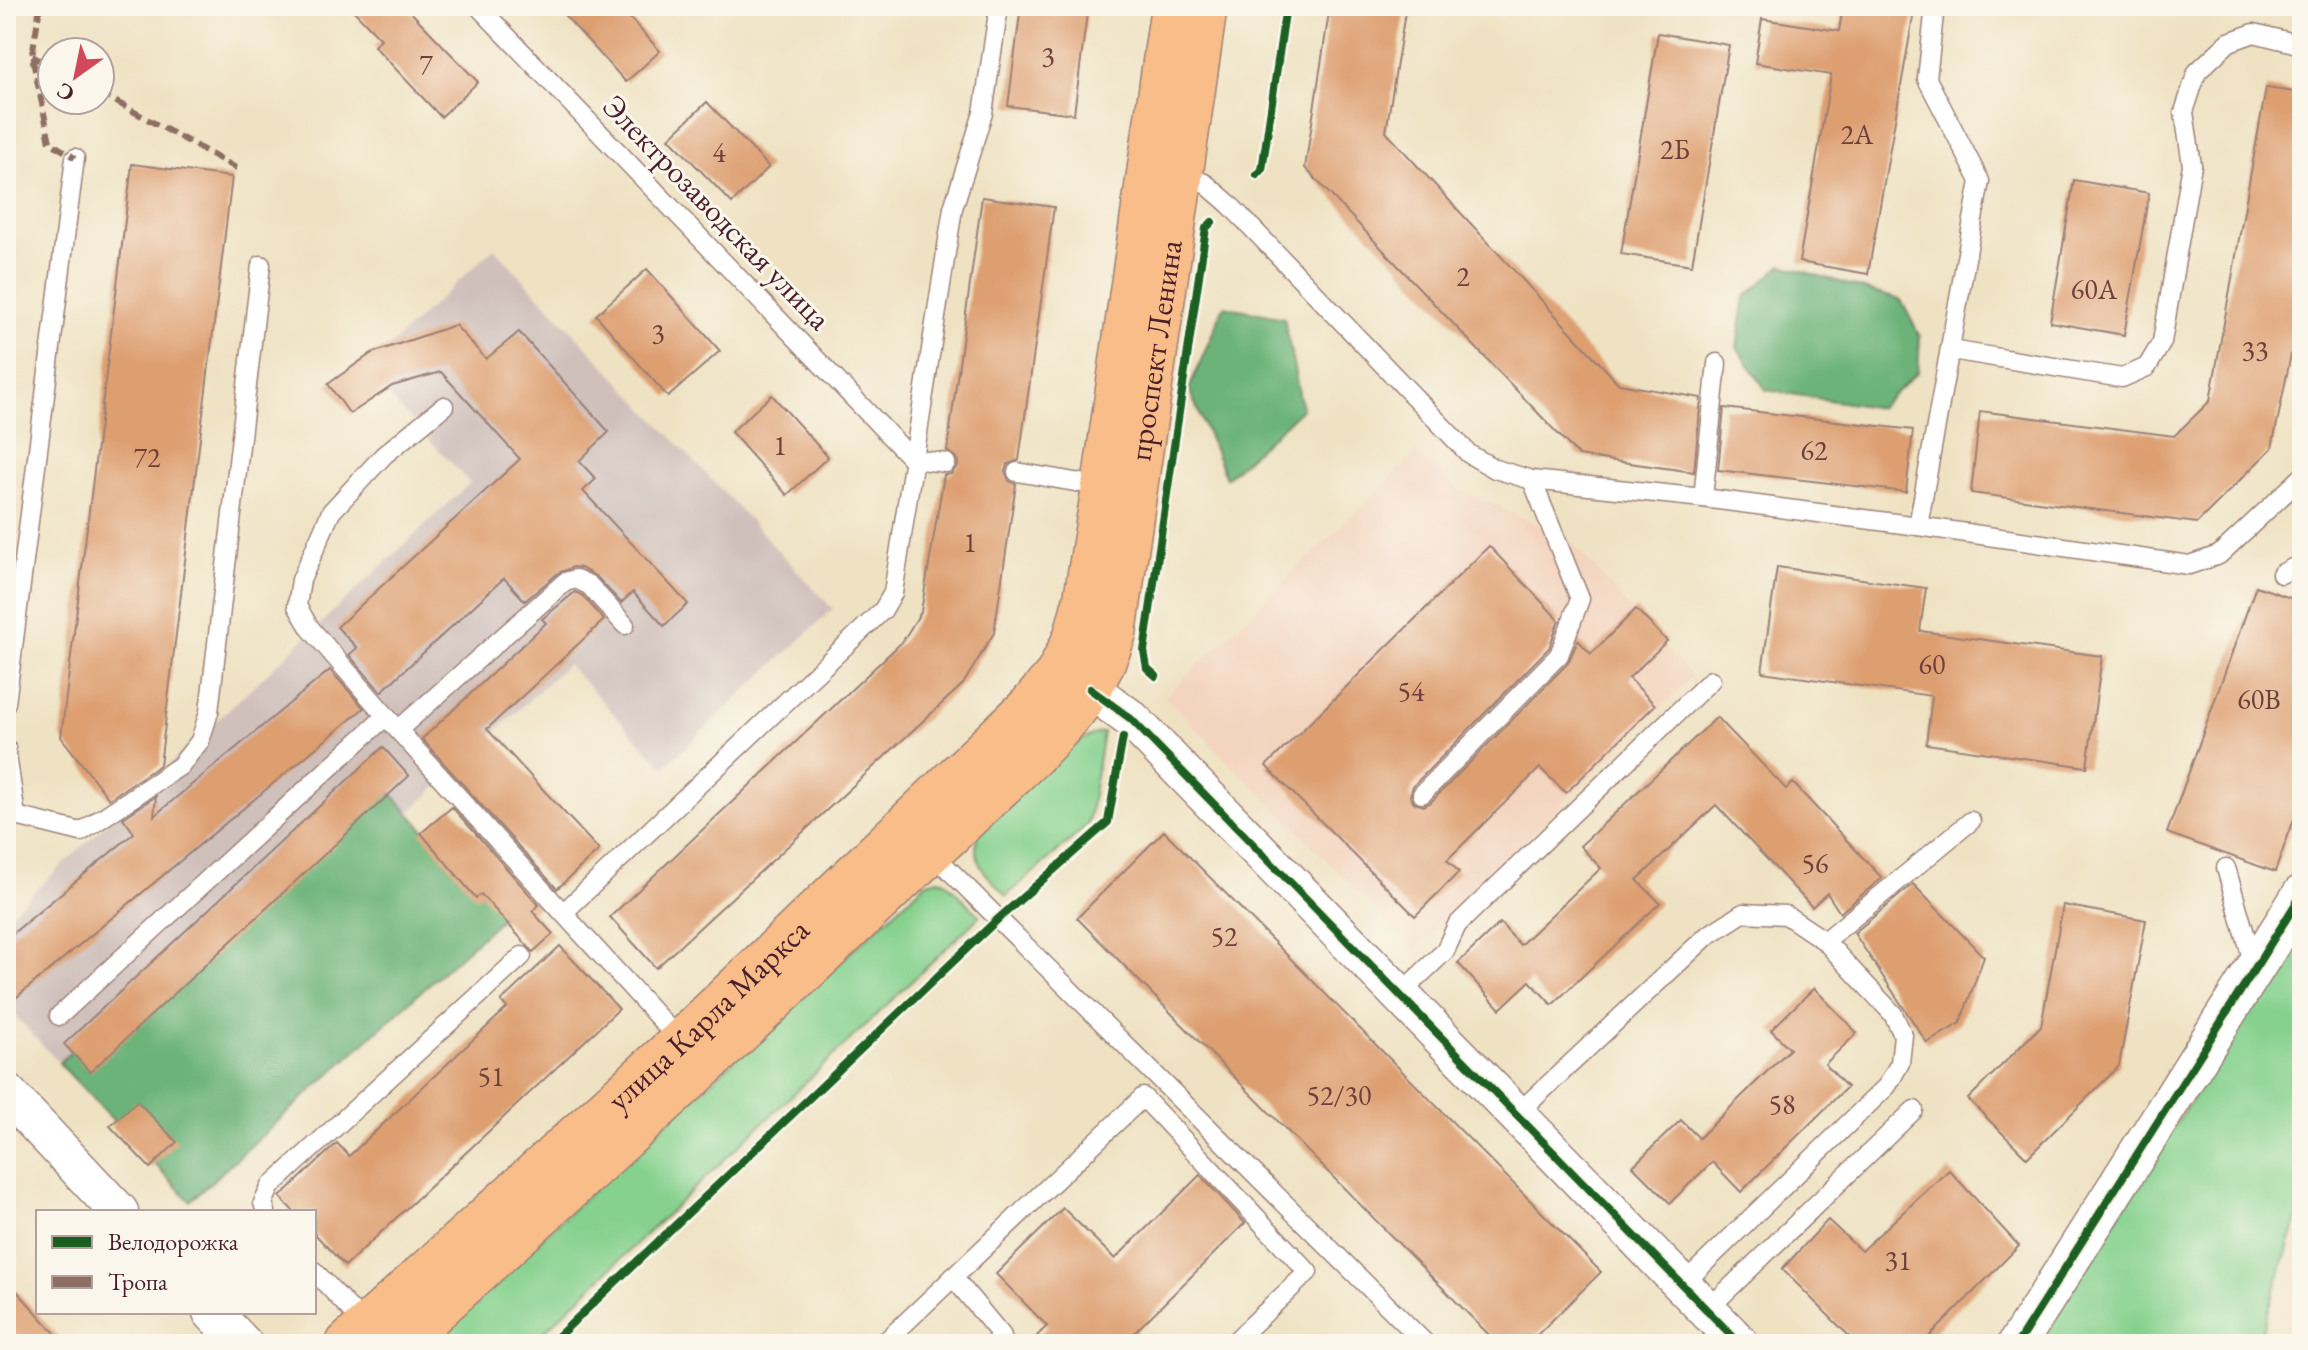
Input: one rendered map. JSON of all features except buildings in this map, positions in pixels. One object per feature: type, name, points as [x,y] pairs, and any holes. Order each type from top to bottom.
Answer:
[{"type":"main road","name":"проспект Ленина","points":[[1074,682],[1104,665],[1114,633],[1166,169],[1173,6]]},
{"type":"main road","name":"проспект Ленина","points":[[1074,682],[1075,639],[1086,598],[1104,487],[1166,169],[1205,6]]},
{"type":"main road","name":"улица Карла Маркса","points":[[374,1340],[703,1066],[931,852],[1066,721],[1074,682]]},
{"type":"main road","name":"улица Карла Маркса","points":[[374,1340],[1020,717],[1074,682]]},
{"type":"street","points":[[1074,682],[1131,719],[1740,1344]]},
{"type":"street","points":[[2017,1344],[2302,894]]},
{"type":"street","points":[[6,1092],[117,1210]]},
{"type":"street","points":[[214,1314],[243,1344]]},
{"type":"lane","name":"Электрозаводская улица","points":[[478,6],[912,459]]},
{"type":"lane","points":[[563,913],[883,610],[893,593],[953,208],[983,113],[999,6]]},
{"type":"lane","points":[[1918,526],[1980,181],[1927,79],[1935,6]]},
{"type":"lane","points":[[1951,350],[2122,378],[2147,367],[2162,342],[2192,165],[2184,112],[2197,72],[2229,42],[2254,33],[2302,45]]},
{"type":"lane","points":[[6,703],[75,158]]},
{"type":"lane","points":[[1166,169],[1206,184],[1229,204],[1469,454],[1495,469],[1532,480],[1703,498],[2189,565],[2219,555],[2302,477]]},
{"type":"lane","points":[[6,748],[11,820],[81,832],[180,766],[200,741],[209,712],[222,618],[261,265]]},
{"type":"lane","points":[[1703,498],[1717,363]]},
{"type":"lane","points":[[444,406],[384,455],[331,512],[301,580],[297,606],[310,628],[392,723],[681,1042]]},
{"type":"lane","points":[[912,459],[946,463]]},
{"type":"lane","points":[[1017,472],[1104,487]]},
{"type":"lane","points":[[1422,794],[1559,655],[1580,599],[1532,480]]},
{"type":"lane","points":[[2281,574],[2302,563]]},
{"type":"lane","points":[[59,1016],[392,723],[565,582],[576,579],[589,585],[625,625]]},
{"type":"lane","points":[[1399,995],[1445,951],[1457,925],[1711,680]]},
{"type":"lane","points":[[1825,941],[1971,821]]},
{"type":"lane","points":[[931,852],[1426,1344]]},
{"type":"lane","points":[[2226,868],[2255,967]]},
{"type":"lane","points":[[1516,1115],[1707,936],[1743,913],[1786,915],[1825,941],[1893,1014],[1903,1035],[1900,1063],[1887,1086],[1695,1297]]},
{"type":"lane","points":[[265,1210],[263,1203],[271,1186],[522,956]]},
{"type":"lane","points":[[883,1344],[1143,1097],[1308,1272],[1232,1344]]},
{"type":"lane","points":[[1695,1297],[1914,1110]]},
{"type":"lane","points":[[316,1273],[374,1340]]},
{"type":"lane","points":[[953,1277],[1002,1336],[993,1344]]},
{"type":"shaded area","points":[[494,248],[833,609],[664,767],[567,664],[409,813],[369,771],[59,1063],[6,1006],[6,918],[470,483],[364,370]]},
{"type":"shaded area","points":[[1416,453],[1456,488],[1568,538],[1692,677],[1414,949],[1165,697]]},
{"type":"green space","points":[[1782,265],[1901,300],[1920,337],[1918,372],[1879,408],[1766,390],[1737,347],[1745,297]]},
{"type":"green space","points":[[1224,306],[1284,318],[1302,409],[1226,478],[1189,389]]},
{"type":"green space","points":[[1103,732],[1088,825],[1006,896],[978,861],[978,833],[1054,760],[1088,737]]},
{"type":"green space","points":[[370,771],[504,916],[190,1201],[59,1063]]},
{"type":"green space","points":[[945,881],[980,916],[531,1344],[427,1344],[927,882]]},
{"type":"green space","points":[[2302,925],[2302,1203],[2258,1344],[2037,1344]]},
{"type":"marked path","points":[[40,6],[32,56],[50,142],[75,158]]},
{"type":"marked path","points":[[32,56],[36,58]]},
{"type":"marked path","points":[[116,102],[238,169]]},
{"type":"cycle path","points":[[1257,175],[1262,170],[1286,6]]},
{"type":"cycle path","points":[[1156,676],[1147,668],[1144,651],[1206,228],[1212,222]]},
{"type":"cycle path","points":[[1090,689],[1131,719],[1740,1344]]},
{"type":"cycle path","points":[[550,1344],[998,919],[1108,822],[1123,737]]},
{"type":"cycle path","points":[[2017,1344],[2302,894]]}]
